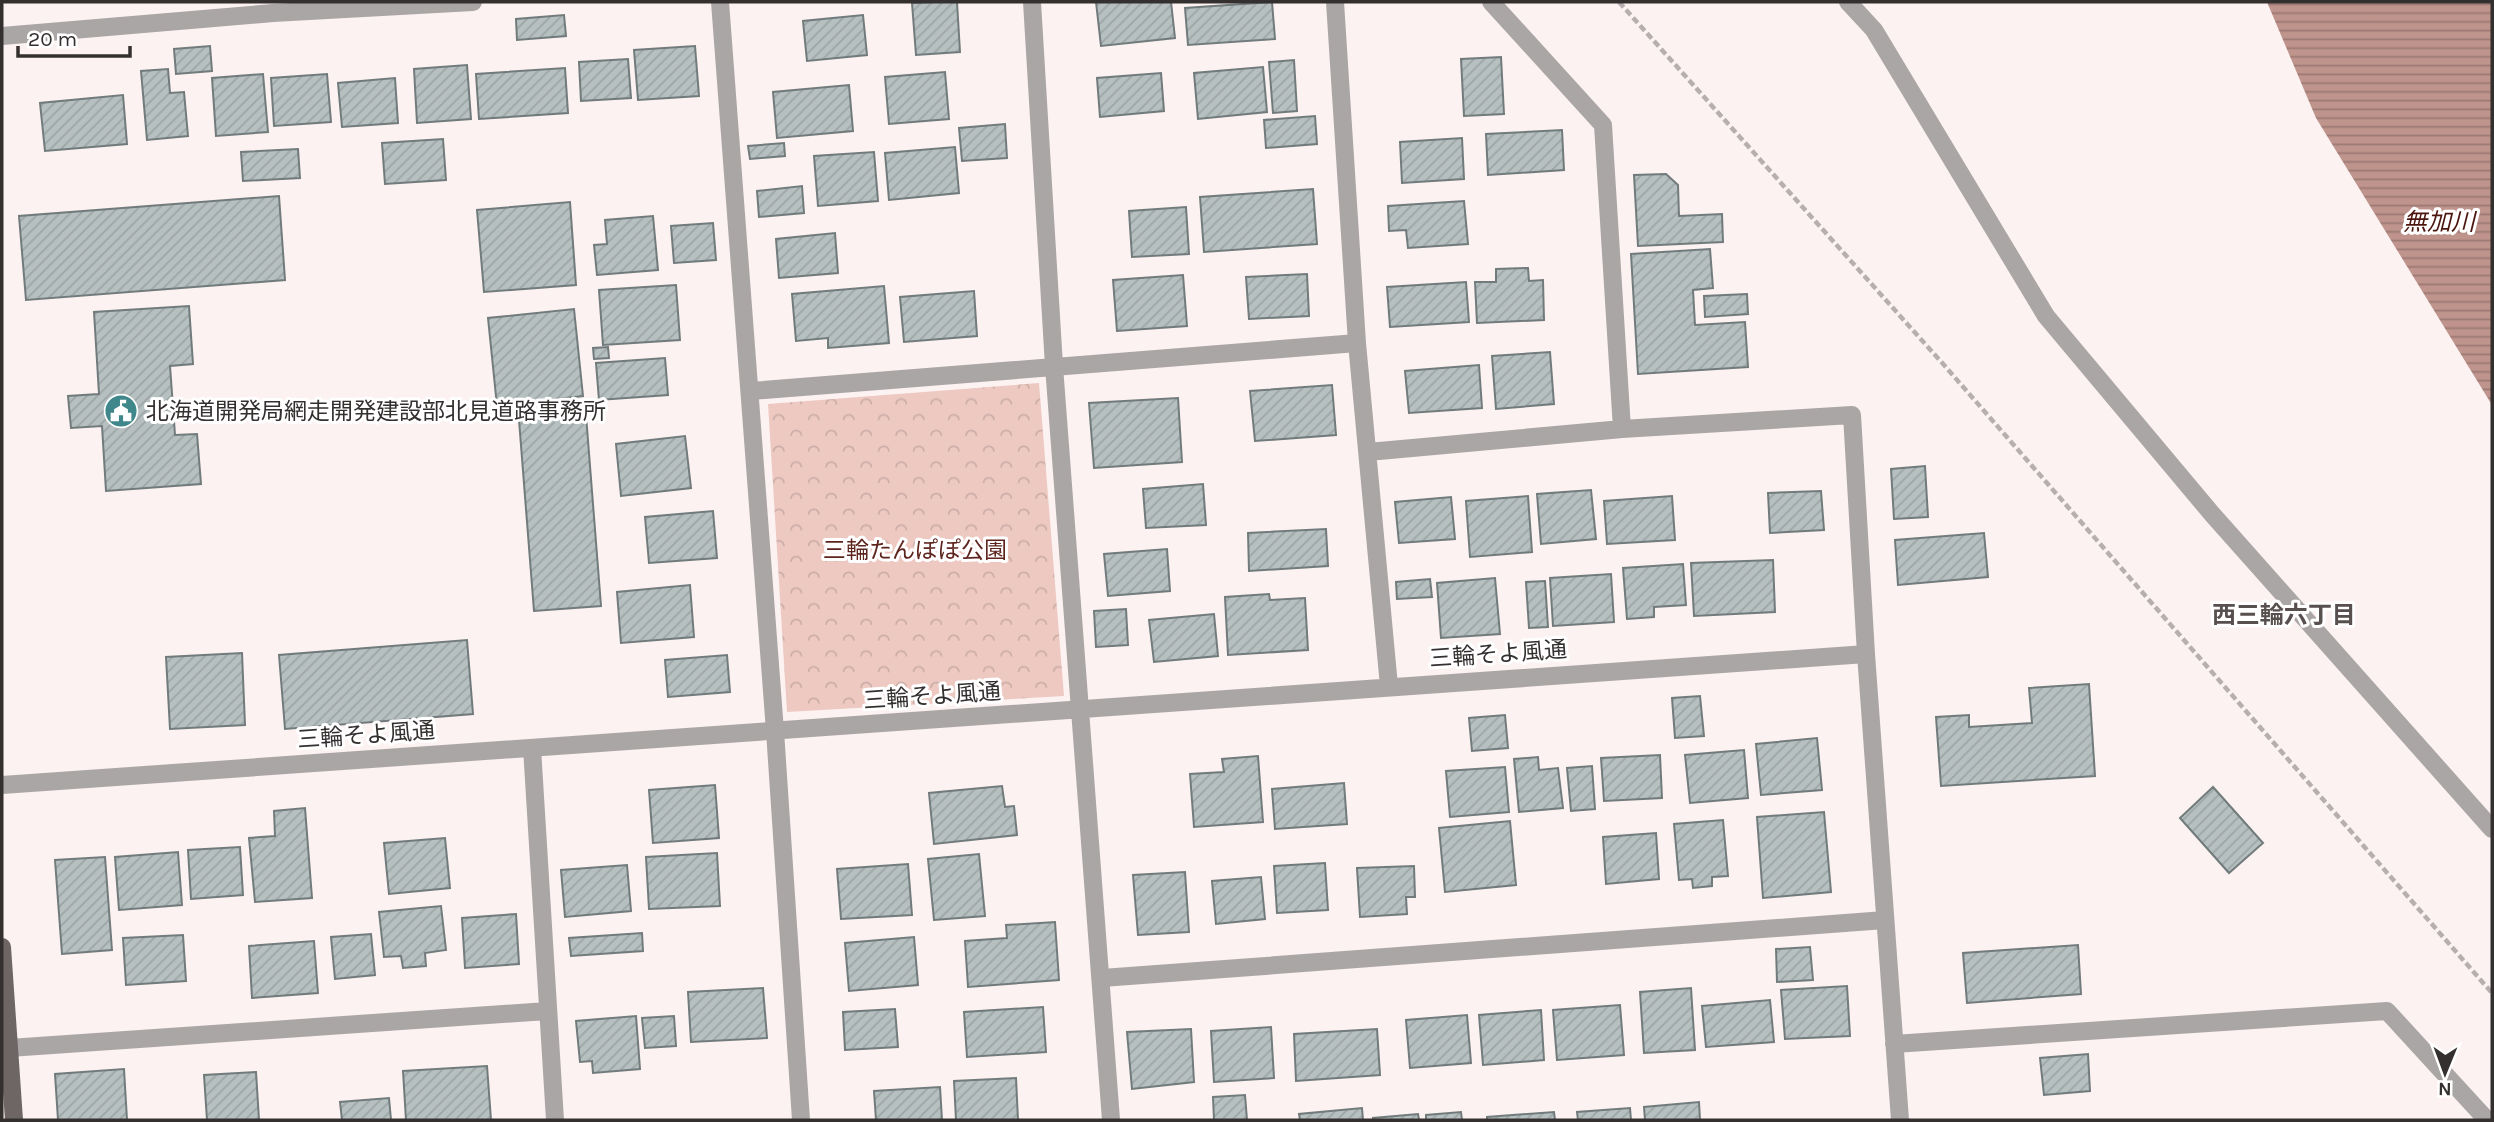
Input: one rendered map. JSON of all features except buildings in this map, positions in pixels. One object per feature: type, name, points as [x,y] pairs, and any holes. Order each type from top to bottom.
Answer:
[{"type":"main road","points":[[2,947],[14,1120]]},
{"type":"street","points":[[2,36],[272,7],[473,2]]},
{"type":"street","points":[[720,2],[751,391],[801,1120]]},
{"type":"street","points":[[1032,2],[1054,366],[1111,1120]]},
{"type":"street","points":[[1335,2],[1357,343],[1389,686]]},
{"type":"street","points":[[1491,2],[1603,125],[1622,429]]},
{"type":"street","points":[[1848,2],[1874,30],[2046,316],[2212,514],[2492,829]]},
{"type":"street","points":[[751,391],[1357,343]]},
{"type":"street","points":[[1368,452],[1622,429],[1852,415],[1866,654],[1900,1120]]},
{"type":"street","name":"三輪そよ風通","points":[[2,785],[1866,654]]},
{"type":"street","points":[[532,748],[555,1120]]},
{"type":"street","points":[[1102,978],[1885,920]]},
{"type":"street","points":[[9,1048],[547,1011]]},
{"type":"street","points":[[1894,1044],[2387,1011],[2487,1120]]},
{"type":"path","points":[[1619,2],[1944,365],[2492,993]]},
{"type":"green space","name":"三輪たんぽぽ公園","points":[[1039,383],[1064,696],[787,712],[768,404]]},
{"type":"water","name":"無加川","points":[[2267,2],[2492,2],[2492,405],[2316,118]]},
{"type":"place","name":"北海道開発局網走開発建設部北見道路事務所","points":[[121,411]]},
{"type":"district","name":"西三輪六丁目","points":[[2284,615]]}]
